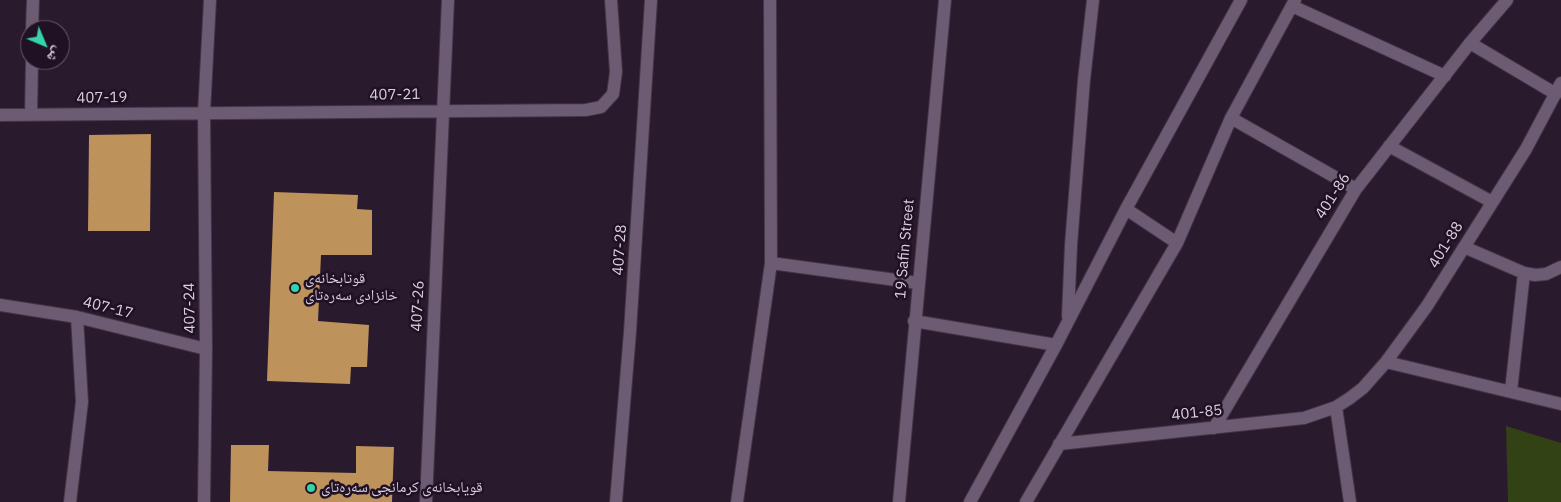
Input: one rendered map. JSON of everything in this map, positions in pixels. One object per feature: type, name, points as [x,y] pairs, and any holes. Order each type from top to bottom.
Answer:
[{"type":"street","points":[[32,20],[33,0]]},
{"type":"street","name":"407-24","points":[[204,502],[206,350],[204,113],[210,0]]},
{"type":"street","name":"407-26","points":[[426,502],[448,0]]},
{"type":"street","name":"407-21","points":[[204,113],[586,110],[601,107],[613,94],[616,72],[611,0]]},
{"type":"street","name":"407-28","points":[[616,502],[631,322],[652,0]]},
{"type":"street","points":[[737,502],[771,263],[770,0]]},
{"type":"street","name":"19 Safin Street","points":[[898,502],[945,0]]},
{"type":"street","points":[[1068,321],[1071,245],[1084,80],[1093,0]]},
{"type":"street","points":[[970,502],[1056,345],[1126,209],[1241,0]]},
{"type":"street","name":"401-86","points":[[1214,428],[1356,189],[1470,43],[1507,0]]},
{"type":"street","points":[[1026,502],[1176,243],[1232,118],[1293,3],[1445,76]]},
{"type":"street","points":[[1470,43],[1559,89]]},
{"type":"street","points":[[31,115],[32,70]]},
{"type":"street","name":"401-88","points":[[1336,407],[1363,388],[1386,362],[1427,306],[1530,142],[1559,89]]},
{"type":"street","name":"407-19","points":[[0,115],[204,113]]},
{"type":"street","points":[[1232,118],[1356,189]]},
{"type":"street","points":[[1389,146],[1492,202]]},
{"type":"street","points":[[1126,209],[1176,243]]},
{"type":"street","points":[[1464,247],[1535,276],[1546,274],[1561,267]]},
{"type":"street","points":[[771,263],[918,284]]},
{"type":"street","points":[[1511,391],[1524,273]]},
{"type":"street","name":"407-17","points":[[0,305],[77,318],[206,350]]},
{"type":"street","points":[[70,502],[82,402],[77,318]]},
{"type":"street","points":[[914,321],[1056,345]]},
{"type":"street","points":[[1386,362],[1561,404]]},
{"type":"street","points":[[1336,407],[1350,502]]},
{"type":"street","name":"401-85","points":[[1060,444],[1304,418],[1336,407]]},
{"type":"green space","points":[[1506,426],[1561,443],[1561,502],[1508,502]]},
{"type":"building","points":[[151,134],[150,231],[88,231],[89,135]]},
{"type":"building","name":"قوتابخانەی خانزادی سەرەتای","points":[[274,192],[358,195],[357,209],[372,210],[372,255],[321,255],[318,321],[369,325],[367,367],[351,367],[350,384],[267,381]]},
{"type":"building","name":"قویابخانەی کرمانجی سەرەتای","points":[[231,445],[269,445],[268,471],[356,473],[356,446],[394,447],[392,502],[230,502]]},
{"type":"place","name":"قوتابخانەی خانزادی سەرەتای","points":[[295,288]]},
{"type":"place","name":"قویابخانەی کرمانجی سەرەتای","points":[[311,488]]}]
